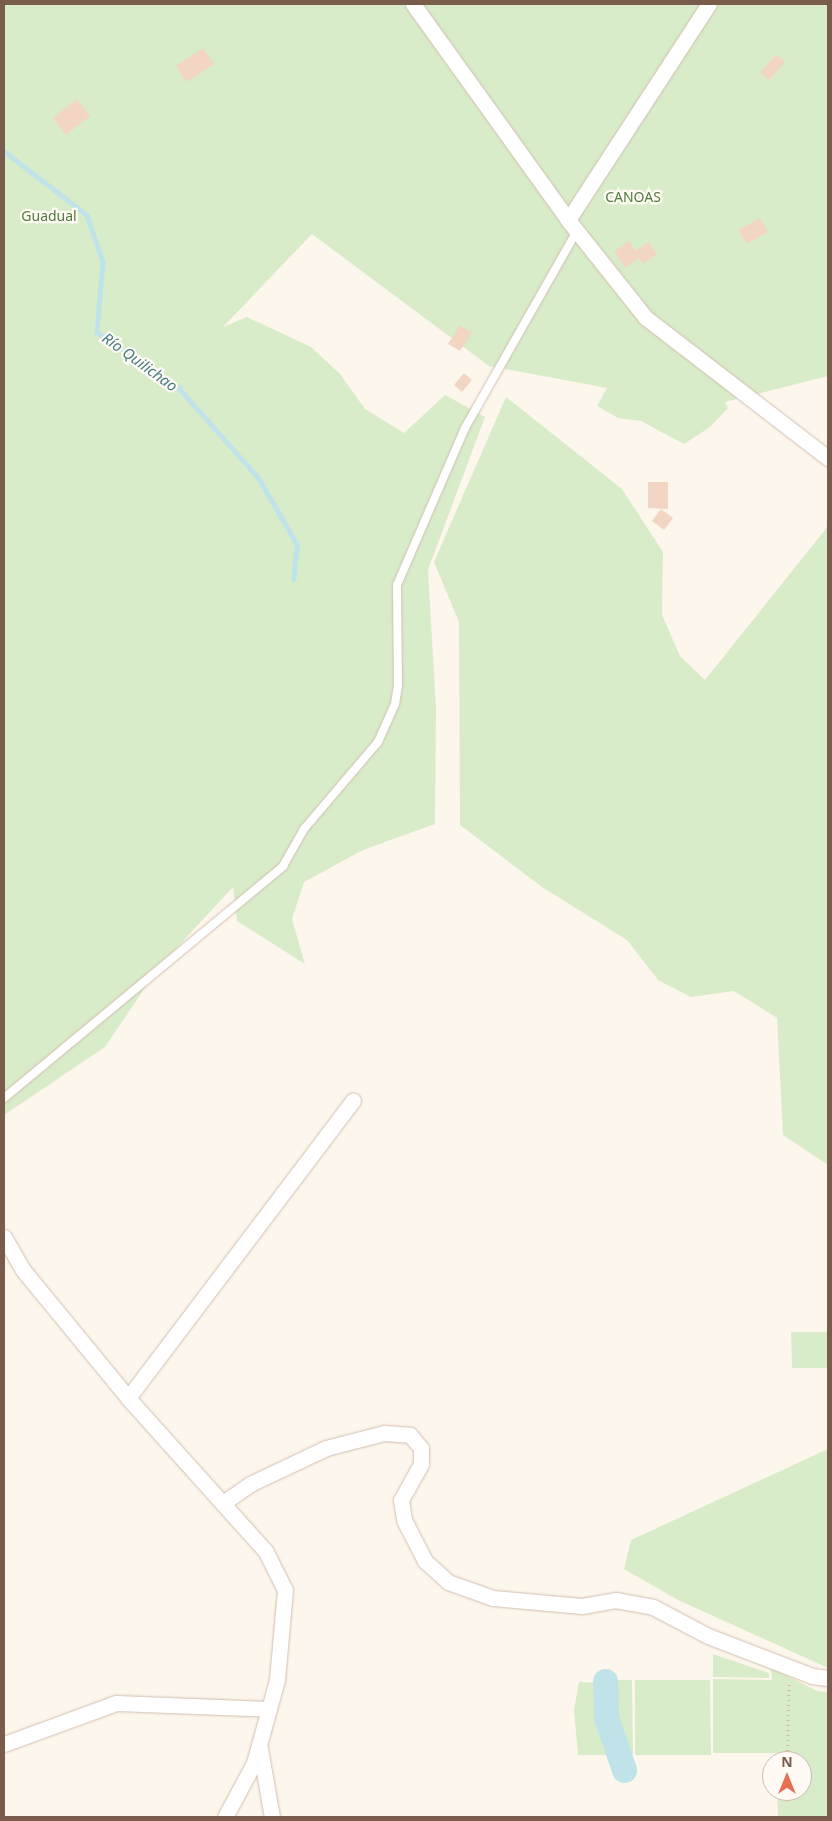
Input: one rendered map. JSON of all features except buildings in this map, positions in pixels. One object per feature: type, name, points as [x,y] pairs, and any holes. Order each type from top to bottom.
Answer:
[{"type":"street","points":[[413,4],[572,226],[646,318],[828,458]]},
{"type":"street","points":[[572,226],[709,4]]},
{"type":"street","points":[[128,1398],[353,1101]]},
{"type":"street","points":[[4,1236],[23,1270],[128,1398],[266,1552],[285,1590],[285,1624],[269,1709],[254,1763],[225,1817]]},
{"type":"street","points":[[223,1504],[284,1466],[326,1448],[384,1433],[410,1435],[421,1448],[421,1464],[401,1500],[404,1520],[425,1561],[448,1582],[492,1598],[582,1606],[615,1600],[653,1607],[708,1636],[828,1678]]},
{"type":"street","points":[[4,1744],[116,1704],[269,1709]]},
{"type":"street","points":[[259,1742],[272,1817]]},
{"type":"lane","points":[[4,1098],[283,866],[304,829],[378,742],[396,704],[398,686],[397,585],[464,428],[572,226]]},
{"type":"path","points":[[4,421],[7,425]]},
{"type":"path","points":[[787,1751],[789,1681]]},
{"type":"green space","points":[[4,4],[828,4],[828,376],[725,402],[728,408],[710,427],[684,444],[641,421],[618,418],[597,406],[607,388],[489,366],[312,234],[223,327],[247,317],[311,347],[340,374],[365,409],[404,433],[445,395],[485,417],[428,570],[436,709],[435,824],[363,850],[304,882],[292,919],[305,964],[237,921],[233,887],[159,967],[105,1047],[4,1115]]},
{"type":"green space","points":[[506,397],[622,489],[663,552],[662,615],[680,656],[705,680],[828,526],[828,1165],[783,1135],[777,1018],[734,991],[691,997],[658,980],[627,940],[542,887],[460,825],[459,622],[434,562]]},
{"type":"green space","points":[[791,1332],[828,1332],[828,1368],[792,1368]]},
{"type":"green space","points":[[828,1449],[828,1668],[678,1600],[624,1569],[631,1540]]},
{"type":"green space","points":[[713,1654],[769,1673],[769,1678],[713,1677]]},
{"type":"green space","points":[[771,1668],[817,1691],[828,1692],[828,1817],[778,1817],[777,1801],[812,1801],[812,1751],[713,1753],[713,1679],[772,1680]]},
{"type":"green space","points":[[606,1680],[632,1680],[633,1754],[623,1754],[610,1726]]},
{"type":"green space","points":[[635,1680],[710,1680],[711,1755],[635,1755]]},
{"type":"green space","points":[[579,1682],[603,1683],[602,1721],[618,1755],[578,1755],[574,1710]]},
{"type":"waterway","name":"Río Quilichao","points":[[4,151],[87,215],[103,262],[97,332],[178,387],[258,477],[297,544],[294,579]]},
{"type":"waterway","name":"Río Quilichao","points":[[605,1681],[606,1717],[624,1770]]},
{"type":"park label","name":"CANOAS","points":[[633,197]]},
{"type":"park label","name":"Guadual","points":[[49,216]]}]
